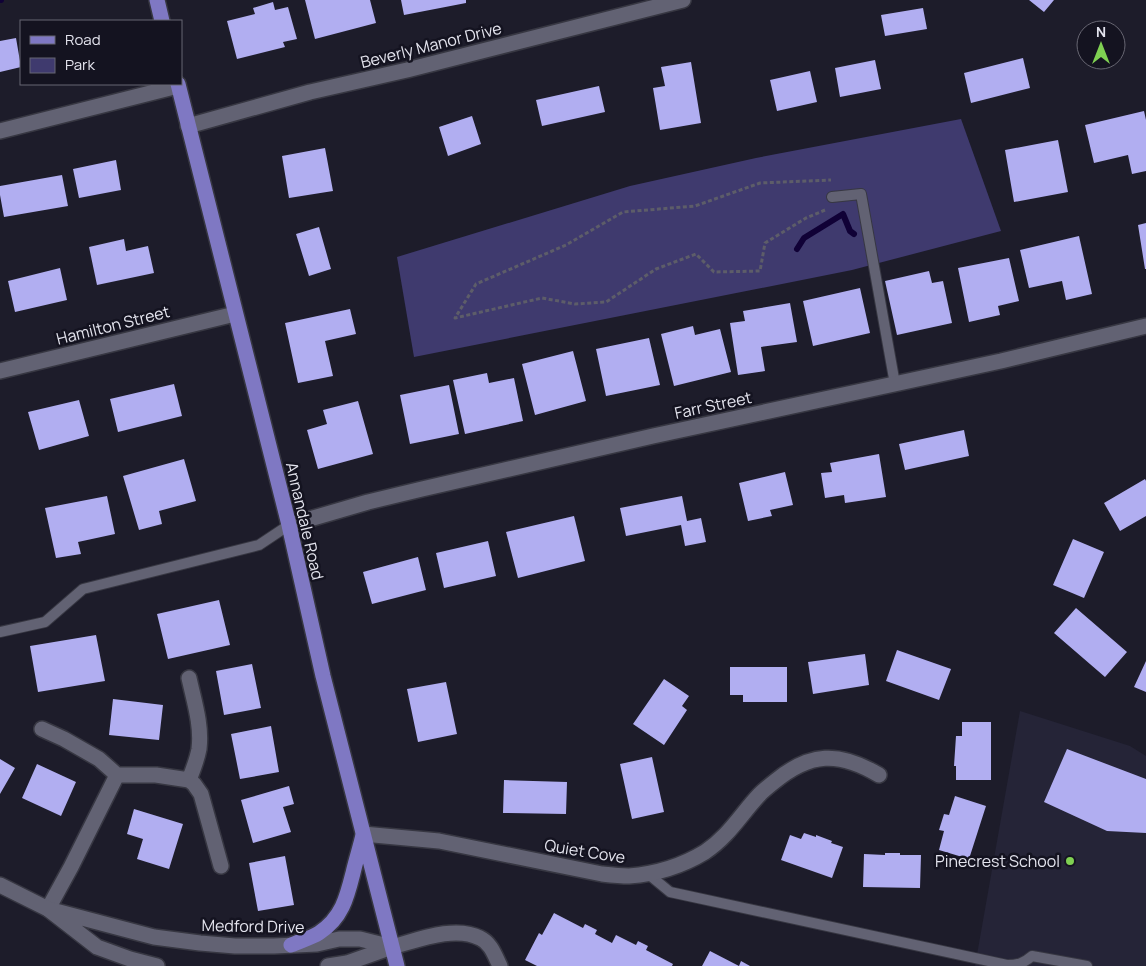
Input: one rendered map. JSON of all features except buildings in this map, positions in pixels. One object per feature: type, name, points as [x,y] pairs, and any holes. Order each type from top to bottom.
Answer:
[{"type":"main road","points":[[157,0],[162,20]]},
{"type":"main road","name":"Annandale Road","points":[[178,85],[289,525],[323,676],[397,966]]},
{"type":"main road","points":[[291,946],[319,933],[332,922],[343,908],[363,834]]},
{"type":"street","name":"Beverly Manor Drive","points":[[188,126],[310,92],[407,70],[683,0]]},
{"type":"street","points":[[0,131],[178,85]]},
{"type":"street","name":"Hamilton Street","points":[[0,371],[235,314]]},
{"type":"street","name":"Farr Street","points":[[289,525],[432,486],[1000,361],[1146,326]]},
{"type":"street","points":[[189,780],[199,748],[199,728],[190,678]]},
{"type":"street","points":[[42,729],[99,759],[117,775],[156,775],[189,780],[201,794],[221,866]]},
{"type":"street","name":"Quiet Cove","points":[[363,834],[439,841],[602,874],[628,876],[647,874],[682,864],[705,852],[728,833],[761,793],[787,771],[800,764],[818,759],[841,759],[860,764],[879,775]]},
{"type":"street","points":[[48,910],[117,775]]},
{"type":"street","name":"Medford Drive","points":[[0,885],[48,910],[97,947],[157,966]]},
{"type":"street","name":"Medford Drive","points":[[48,910],[154,937],[235,946],[291,946],[317,944],[339,939],[360,939],[392,947]]},
{"type":"street","points":[[328,966],[347,963],[392,947],[443,934],[465,934],[481,938],[493,950],[500,966]]},
{"type":"lane","points":[[832,197],[861,194],[895,384]]},
{"type":"lane","points":[[0,632],[45,622],[84,589],[259,545],[289,525]]},
{"type":"lane","points":[[647,874],[670,892],[1007,966],[1020,964],[1032,956],[1087,966]]},
{"type":"path","points":[[832,197],[832,207],[806,218],[765,242],[760,271],[714,272],[696,254],[656,269],[606,302],[575,304],[542,298],[455,318],[476,284],[566,245],[623,212],[695,206],[760,183],[836,180]]},
{"type":"shaded area","name":"Pinecrest School","points":[[1020,711],[1130,746],[1146,756],[1146,966],[975,966]]},
{"type":"green space","points":[[961,119],[1001,231],[852,270],[414,357],[397,257],[630,186],[756,158]]},
{"type":"waterway","points":[[797,249],[804,238],[843,214],[850,231],[854,234]]},
{"type":"place","name":"Pinecrest School","points":[[1070,861]]}]
